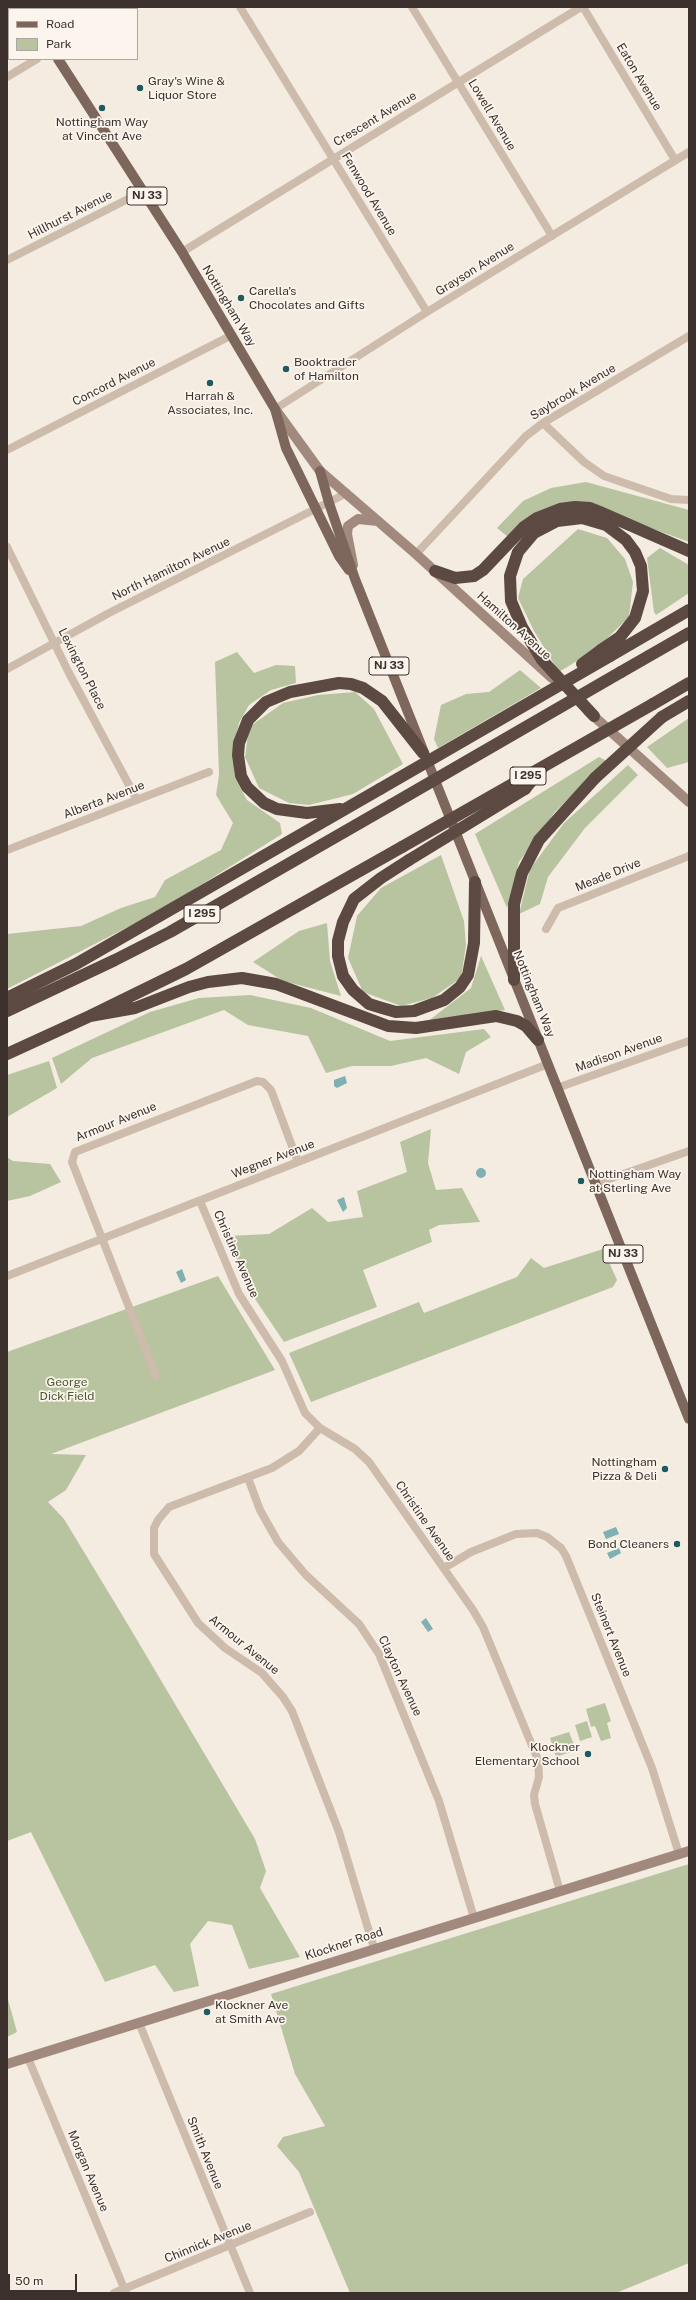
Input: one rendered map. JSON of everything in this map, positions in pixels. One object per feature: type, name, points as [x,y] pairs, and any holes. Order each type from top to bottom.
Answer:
[{"type":"highway","points":[[435,572],[455,578],[474,576],[483,570],[524,527],[537,518],[560,509],[590,508],[689,551]]},
{"type":"highway","points":[[594,716],[542,660],[522,627],[511,601],[510,576],[518,552],[534,533],[557,521],[582,518],[606,525],[626,540],[635,552],[641,566],[643,591],[635,618],[605,653]]},
{"type":"highway","points":[[7,998],[76,964],[522,706],[605,653],[689,610]]},
{"type":"highway","name":"I 295","points":[[7,1011],[115,960],[170,932],[689,633]]},
{"type":"highway","points":[[349,807],[321,812],[292,813],[264,804],[253,795],[241,776],[238,755],[242,731],[256,710],[272,699],[290,692],[339,683],[351,684],[363,688],[382,701],[423,753]]},
{"type":"highway","name":"I 295","points":[[7,1054],[90,1016],[186,969],[689,683]]},
{"type":"highway","points":[[514,980],[514,904],[522,873],[539,840],[594,778],[662,717],[689,700]]},
{"type":"highway","points":[[475,882],[474,943],[468,974],[460,987],[444,1000],[414,1011],[396,1012],[369,1004],[353,990],[343,976],[338,956],[338,941],[343,922],[354,899],[381,878],[525,789],[544,766]]},
{"type":"highway","points":[[90,1016],[135,1008],[189,987],[208,982],[242,978],[276,984],[388,1026],[416,1028],[496,1016],[517,1020],[529,1029],[538,1040]]},
{"type":"main road","name":"Nottingham Way","points":[[59,60],[182,252],[275,409],[286,448],[339,556],[355,579]]},
{"type":"main road","name":"Hamilton Avenue","points":[[275,409],[320,470],[416,554],[689,802]]},
{"type":"main road","name":"Nottingham Way","points":[[320,470],[329,503],[355,579],[689,1419]]},
{"type":"main road","points":[[355,579],[347,534],[348,526],[358,519],[379,522]]},
{"type":"main road","name":"Klockner Road","points":[[7,2064],[374,1948],[689,1851]]},
{"type":"street","name":"Fenwood Avenue","points":[[240,7],[427,312]]},
{"type":"street","name":"Lowell Avenue","points":[[412,7],[552,236]]},
{"type":"street","name":"Crescent Avenue","points":[[182,252],[582,7]]},
{"type":"street","name":"Eaton Avenue","points":[[582,7],[675,160]]},
{"type":"street","points":[[7,77],[35,60]]},
{"type":"street","name":"Grayson Avenue","points":[[275,409],[427,312],[689,152]]},
{"type":"street","name":"Hillhurst Avenue","points":[[7,260],[144,191]]},
{"type":"street","name":"Concord Avenue","points":[[7,450],[232,335]]},
{"type":"street","name":"Saybrook Avenue","points":[[416,554],[526,436],[543,423],[689,336]]},
{"type":"street","points":[[543,423],[584,462],[604,476],[671,499],[689,500]]},
{"type":"street","name":"North Hamilton Avenue","points":[[7,669],[56,644],[109,613],[317,510],[347,493]]},
{"type":"street","name":"Lexington Place","points":[[7,547],[69,673],[137,800]]},
{"type":"street","name":"Alberta Avenue","points":[[7,850],[209,772]]},
{"type":"street","name":"Meade Drive","points":[[546,929],[558,908],[689,856]]},
{"type":"street","name":"Madison Avenue","points":[[557,1088],[689,1041]]},
{"type":"street","name":"Wegner Avenue","points":[[7,1276],[548,1064]]},
{"type":"street","name":"Armour Avenue","points":[[156,1376],[72,1162],[75,1152],[83,1147],[257,1080],[263,1082],[271,1090],[298,1162]]},
{"type":"street","points":[[595,1184],[689,1151]]},
{"type":"street","name":"Christine Avenue","points":[[200,1201],[239,1294],[282,1361],[305,1413],[320,1428],[355,1449],[369,1462],[444,1568],[483,1627],[538,1760],[539,1777],[534,1795],[535,1804],[560,1891]]},
{"type":"street","name":"Armour Avenue","points":[[320,1428],[307,1444],[287,1460],[248,1478],[172,1506],[163,1512],[154,1528],[154,1554],[187,1609],[198,1623],[225,1648],[262,1673],[283,1697],[292,1712],[339,1832],[374,1948]]},
{"type":"street","name":"Clayton Avenue","points":[[248,1478],[260,1510],[278,1542],[306,1575],[359,1624],[380,1654],[439,1801],[474,1918]]},
{"type":"street","name":"Steinert Avenue","points":[[444,1568],[471,1552],[516,1534],[537,1533],[547,1537],[561,1548],[566,1556],[652,1768],[679,1854]]},
{"type":"street","name":"Smith Avenue","points":[[139,2023],[250,2293]]},
{"type":"street","name":"Morgan Avenue","points":[[28,2058],[125,2291]]},
{"type":"street","name":"Chinnick Avenue","points":[[114,2293],[125,2291],[310,2212]]},
{"type":"green space","points":[[586,482],[689,510],[689,542],[580,502],[508,537],[497,528],[523,501],[551,488]]},
{"type":"green space","points":[[578,529],[607,538],[625,559],[633,582],[629,617],[596,649],[559,672],[534,631],[518,598],[523,579]]},
{"type":"green space","points":[[660,548],[689,565],[689,593],[656,615],[654,612],[647,558]]},
{"type":"green space","points":[[237,652],[254,673],[276,665],[295,666],[296,683],[271,690],[249,705],[239,723],[233,749],[235,778],[247,800],[280,823],[282,834],[161,910],[7,989],[7,934],[81,926],[121,908],[155,897],[165,880],[221,850],[233,823],[216,795],[219,775],[215,662]]},
{"type":"green space","points":[[520,670],[541,688],[438,748],[434,739],[441,705],[466,694],[489,692]]},
{"type":"green space","points":[[355,692],[374,709],[403,764],[353,794],[309,805],[289,803],[259,788],[245,757],[249,727],[283,703],[318,695]]},
{"type":"green space","points":[[689,718],[689,762],[667,768],[647,747]]},
{"type":"green space","points":[[599,757],[607,761],[555,812],[519,862],[507,908],[475,834]]},
{"type":"green space","points":[[628,765],[638,775],[585,828],[548,877],[540,904],[519,914],[530,869],[564,823]]},
{"type":"green space","points":[[441,855],[464,921],[466,945],[461,978],[432,998],[401,1006],[363,992],[348,958],[357,916],[381,888]]},
{"type":"green space","points":[[327,923],[330,961],[341,996],[283,981],[253,962],[299,931]]},
{"type":"green space","points":[[481,956],[505,1010],[427,1022],[471,988]]},
{"type":"green space","points":[[250,995],[311,1008],[390,1041],[484,1029],[491,1037],[466,1052],[459,1074],[426,1058],[391,1066],[352,1066],[326,1073],[308,1036],[248,1025],[224,1010],[92,1058],[61,1084],[52,1058],[150,1012],[199,998]]},
{"type":"green space","points":[[49,1061],[57,1088],[7,1117],[7,1075]]},
{"type":"green space","points":[[431,1129],[428,1163],[436,1190],[462,1188],[480,1222],[439,1225],[429,1230],[432,1242],[363,1270],[377,1307],[284,1342],[249,1290],[228,1236],[269,1234],[312,1208],[328,1222],[363,1217],[357,1191],[407,1172],[400,1142]]},
{"type":"green space","points":[[7,1157],[13,1161],[50,1164],[61,1182],[30,1196],[7,1201]]},
{"type":"green space","points":[[603,1249],[617,1280],[613,1287],[311,1402],[289,1353],[419,1302],[424,1313],[517,1277],[531,1258],[544,1268]]},
{"type":"green space","name":"George Dick Field","points":[[218,1276],[275,1370],[51,1454],[86,1455],[66,1490],[48,1502],[64,1519],[255,1839],[266,1871],[260,1888],[300,1957],[249,1969],[232,1925],[208,1921],[190,1944],[199,1986],[174,1992],[155,1965],[105,1982],[31,1832],[7,1841],[7,1352]]},
{"type":"green space","points":[[605,1703],[611,1721],[607,1723],[611,1738],[601,1741],[595,1726],[591,1727],[586,1709]]},
{"type":"green space","points":[[587,1721],[592,1737],[580,1741],[575,1725]]},
{"type":"green space","points":[[569,1732],[576,1750],[556,1757],[550,1738]]},
{"type":"green space","points":[[689,1864],[689,2263],[616,2293],[350,2293],[299,2172],[277,2146],[283,2137],[325,2126],[295,2074],[271,1994]]},
{"type":"green space","points":[[7,1996],[17,2032],[7,2037]]},
{"type":"water","points":[[345,1076],[347,1083],[337,1088],[334,1086],[334,1080]]},
{"type":"water","points":[[479,1168],[483,1168],[486,1173],[483,1178],[479,1178],[476,1175],[476,1171]]},
{"type":"water","points":[[344,1197],[347,1208],[343,1212],[337,1200]]},
{"type":"water","points":[[182,1269],[186,1280],[181,1283],[176,1272]]},
{"type":"water","points":[[616,1527],[619,1534],[606,1539],[603,1532]]},
{"type":"water","points":[[619,1548],[621,1553],[610,1559],[607,1553]]},
{"type":"water","points":[[426,1618],[433,1629],[428,1632],[421,1622]]},
{"type":"place","name":"Gray's Wine & Liquor Store","points":[[140,88]]},
{"type":"place","name":"Nottingham Way at Vincent Ave","points":[[102,108]]},
{"type":"place","name":"Carella's Chocolates and Gifts","points":[[241,298]]},
{"type":"place","name":"Booktrader of Hamilton","points":[[286,369]]},
{"type":"place","name":"Harrah & Associates, Inc.","points":[[210,383]]},
{"type":"place","name":"Nottingham Way at Sterling Ave","points":[[581,1181]]},
{"type":"place","name":"Nottingham Pizza & Deli","points":[[665,1469]]},
{"type":"place","name":"Bond Cleaners","points":[[677,1544]]},
{"type":"place","name":"Klockner Elementary School","points":[[588,1754]]},
{"type":"place","name":"Klockner Ave at Smith Ave","points":[[207,2012]]}]
